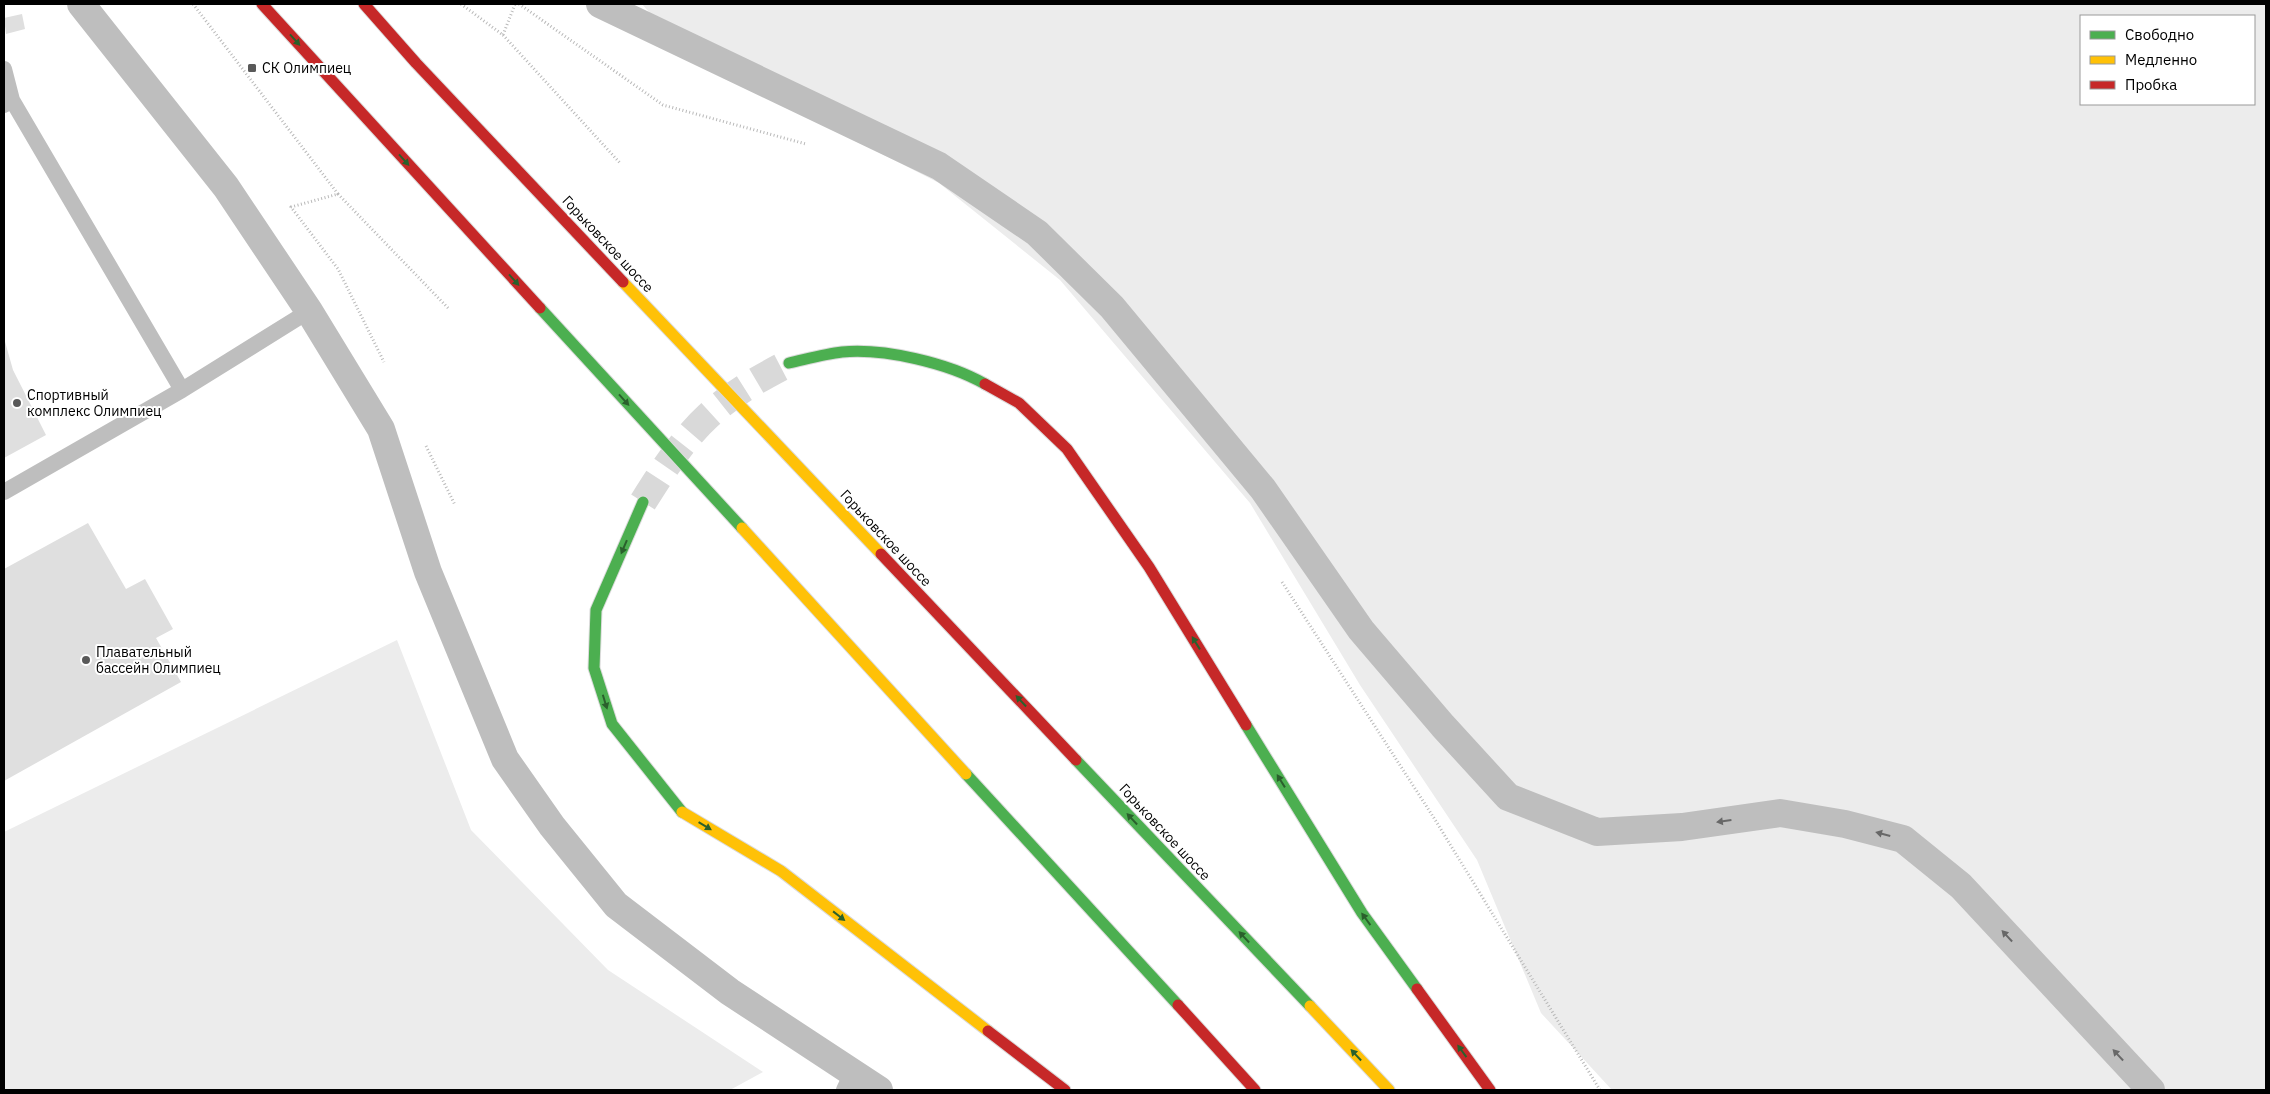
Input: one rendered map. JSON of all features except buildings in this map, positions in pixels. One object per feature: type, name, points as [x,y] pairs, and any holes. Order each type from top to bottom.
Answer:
[{"type":"main road","points":[[262,4],[1255,1090]]},
{"type":"main road","name":"Горьковское шоссе","points":[[364,4],[416,63],[1389,1090]]},
{"type":"main road","points":[[788,363],[843,352],[891,353],[966,373],[1019,403],[1067,449],[1149,567],[1362,913],[1490,1090]]},
{"type":"main road","points":[[643,502],[596,610],[594,668],[612,724],[682,812],[781,871],[1065,1090]]},
{"type":"street","points":[[81,4],[226,187],[309,311],[381,429],[428,572],[504,759],[542,811],[616,905],[848,1082],[879,1090]]},
{"type":"street","points":[[600,4],[939,166],[1037,233],[1112,307],[1263,489],[1361,630],[1443,726],[1508,797],[1597,832],[1682,827],[1780,813],[1845,824],[1903,839],[1961,886],[2151,1090]]},
{"type":"lane","points":[[4,69],[8,102],[182,390]]},
{"type":"lane","points":[[4,492],[182,390],[309,311]]},
{"type":"path","points":[[193,4],[338,194],[449,309]]},
{"type":"path","points":[[461,4],[502,34],[620,163]]},
{"type":"path","points":[[502,34],[515,4]]},
{"type":"path","points":[[338,194],[291,207],[338,269],[386,366]]},
{"type":"path","points":[[425,444],[455,506]]},
{"type":"shaded area","points":[[642,4],[2266,4],[2266,1090],[1612,1090],[1541,1013],[1477,860],[1360,685],[1250,503],[1060,280],[939,183],[684,53]]},
{"type":"shaded area","points":[[397,640],[471,830],[608,970],[763,1072],[730,1090],[4,1090],[4,832]]},
{"type":"tunnel","points":[[643,502],[681,446],[708,416],[736,394],[789,363]]},
{"type":"traffic: fast","points":[[540,308],[742,528]]},
{"type":"traffic: fast","points":[[789,363],[842,352],[877,352],[935,364],[970,376],[985,384]]},
{"type":"traffic: fast","points":[[643,502],[596,610],[594,668],[612,724],[682,812]]},
{"type":"traffic: fast","points":[[1246,725],[1362,913],[1417,989]]},
{"type":"traffic: fast","points":[[1076,760],[1310,1006]]},
{"type":"traffic: fast","points":[[966,774],[1178,1005]]},
{"type":"traffic: slow","points":[[623,282],[881,554]]},
{"type":"traffic: slow","points":[[742,528],[966,774]]},
{"type":"traffic: slow","points":[[682,812],[781,871],[988,1031]]},
{"type":"traffic: slow","points":[[1310,1006],[1389,1090]]},
{"type":"traffic: jam","points":[[262,4],[540,308]]},
{"type":"traffic: jam","points":[[364,4],[416,63],[623,282]]},
{"type":"traffic: jam","points":[[985,384],[1019,403],[1067,449],[1149,567],[1246,725]]},
{"type":"traffic: jam","points":[[881,554],[1076,760]]},
{"type":"traffic: jam","points":[[1417,989],[1490,1090]]},
{"type":"traffic: jam","points":[[1178,1005],[1255,1090]]},
{"type":"traffic: jam","points":[[988,1031],[1065,1090]]},
{"type":"place","name":"СК Олимпиец","points":[[252,68]]},
{"type":"place","name":"Спортивный комплекс Олимпиец","points":[[17,403]]},
{"type":"place","name":"Плавательный бассейн Олимпиец","points":[[86,660]]}]
